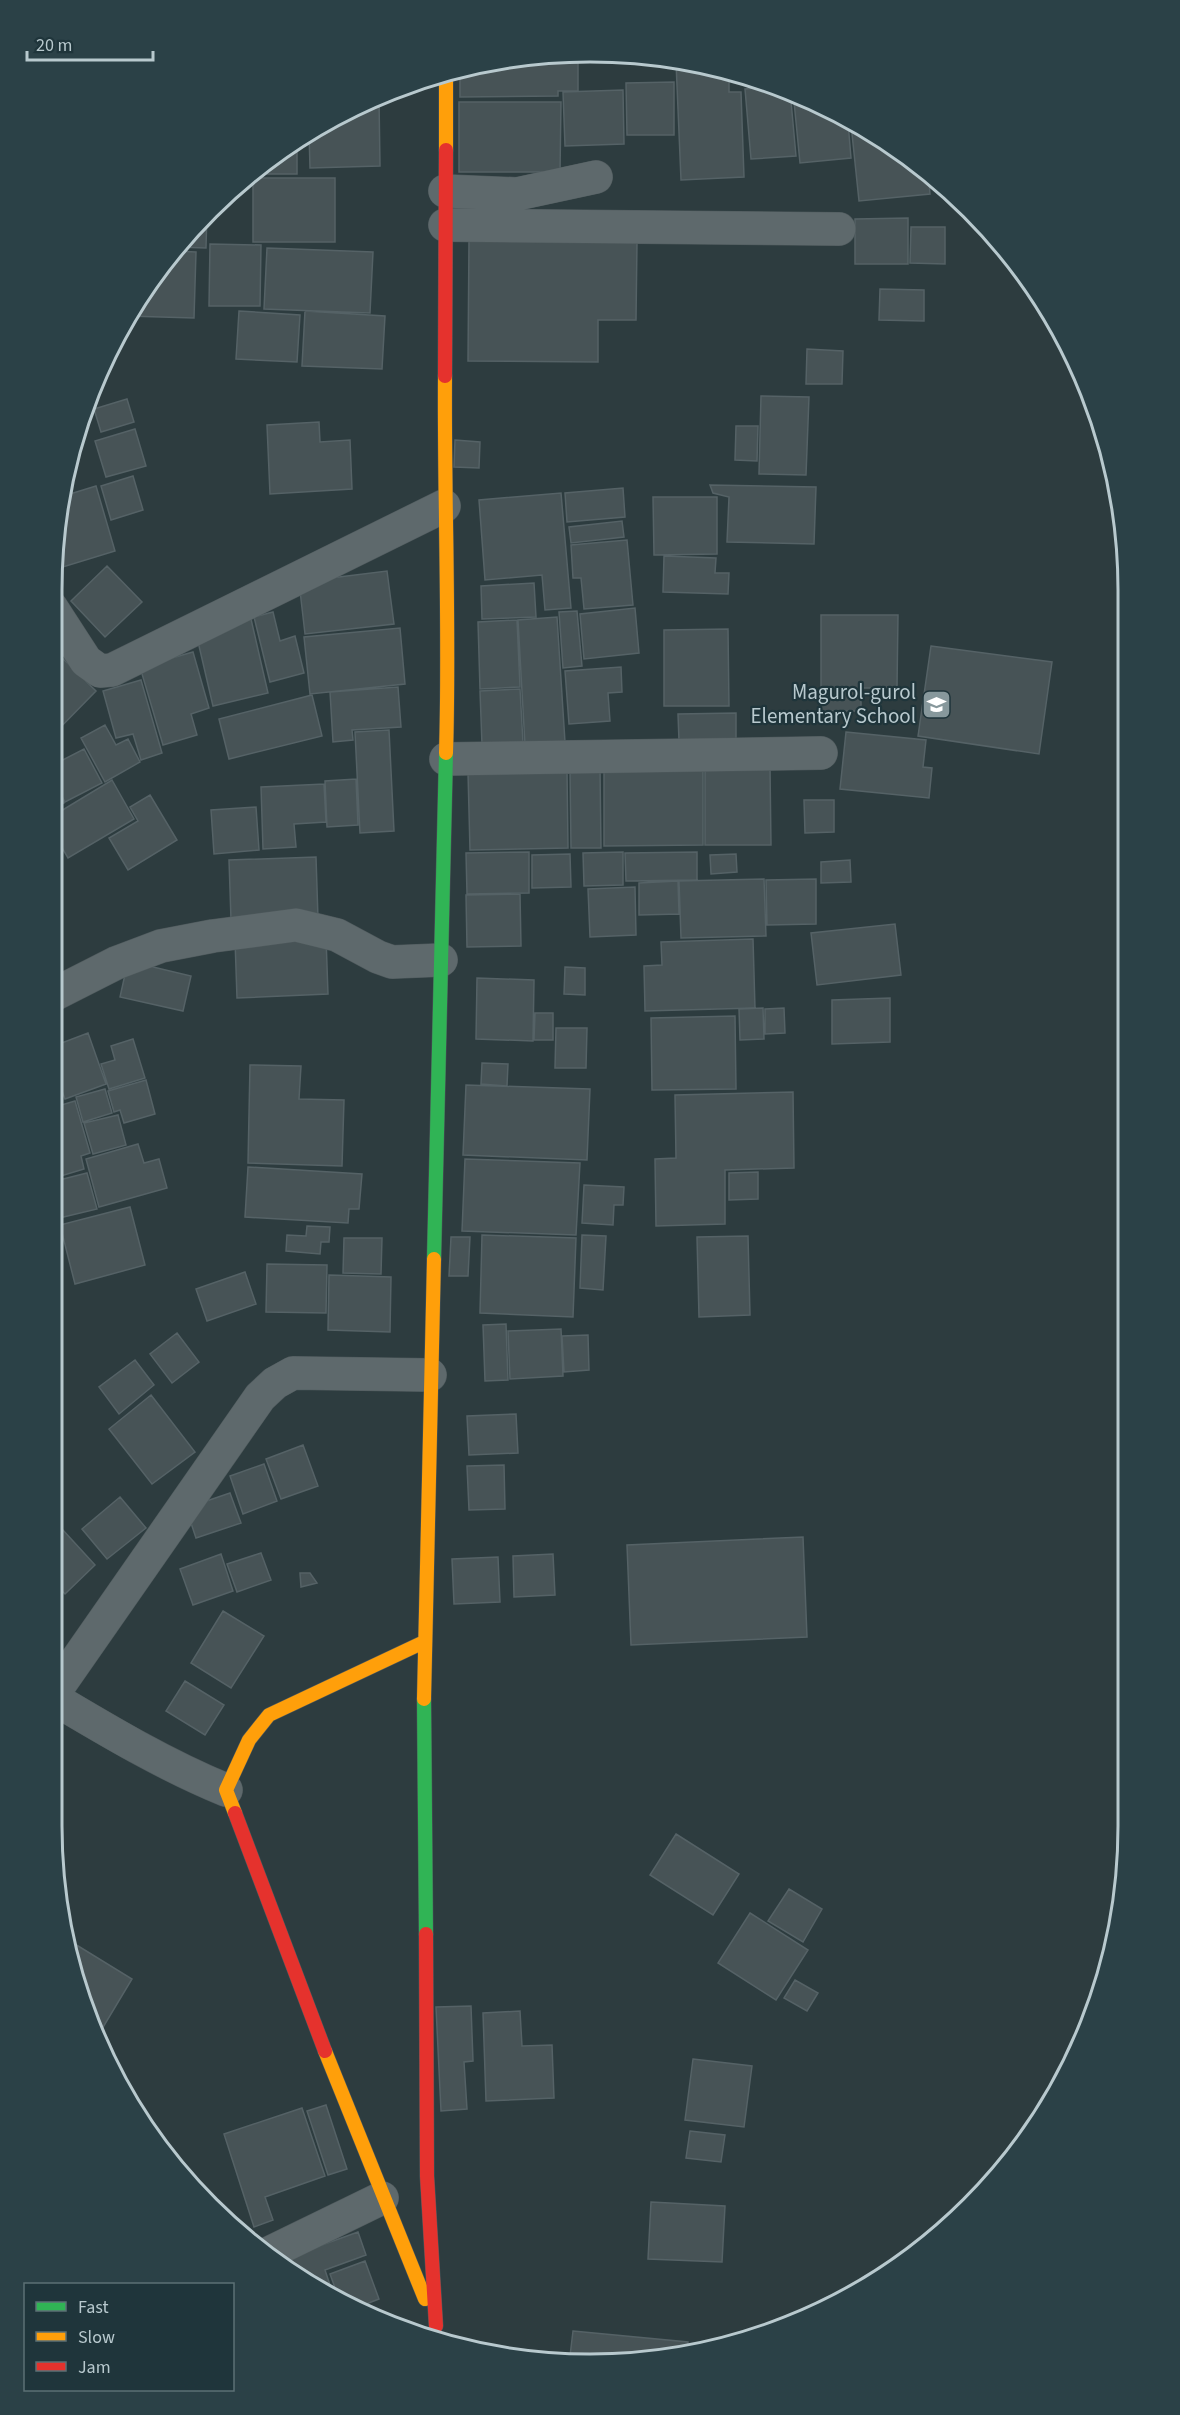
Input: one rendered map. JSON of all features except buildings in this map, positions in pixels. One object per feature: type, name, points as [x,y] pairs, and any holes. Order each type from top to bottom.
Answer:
[{"type":"street","points":[[436,2326],[427,2176],[424,1642],[449,650],[444,506],[446,82]]},
{"type":"street","points":[[445,191],[518,194],[596,177]]},
{"type":"street","points":[[445,225],[839,229]]},
{"type":"street","points":[[62,630],[86,661],[99,671],[112,670],[444,506]]},
{"type":"street","points":[[447,759],[821,753]]},
{"type":"street","points":[[62,990],[116,963],[161,946],[213,936],[296,925],[338,935],[392,962],[441,960]]},
{"type":"street","points":[[62,1681],[260,1397],[275,1383],[293,1373],[430,1376]]},
{"type":"street","points":[[424,1642],[269,1715],[249,1740],[226,1790],[382,2198],[438,2330]]},
{"type":"street","points":[[62,1704],[149,1755],[226,1790]]},
{"type":"street","points":[[276,2250],[382,2198]]},
{"type":"traffic: fast","points":[[434,1259],[446,753]]},
{"type":"traffic: fast","points":[[424,1699],[426,1934]]},
{"type":"traffic: slow","points":[[446,82],[446,150]]},
{"type":"traffic: slow","points":[[445,376],[446,753]]},
{"type":"traffic: slow","points":[[424,1699],[434,1259]]},
{"type":"traffic: slow","points":[[235,1813],[226,1790],[249,1740],[269,1715],[424,1642]]},
{"type":"traffic: slow","points":[[325,2051],[425,2299]]},
{"type":"traffic: jam","points":[[445,376],[446,150]]},
{"type":"traffic: jam","points":[[235,1813],[325,2051]]},
{"type":"traffic: jam","points":[[426,1934],[427,2176],[436,2326]]},
{"type":"place","name":"Magurol-gurol Elementary School","points":[[937,704]]}]
